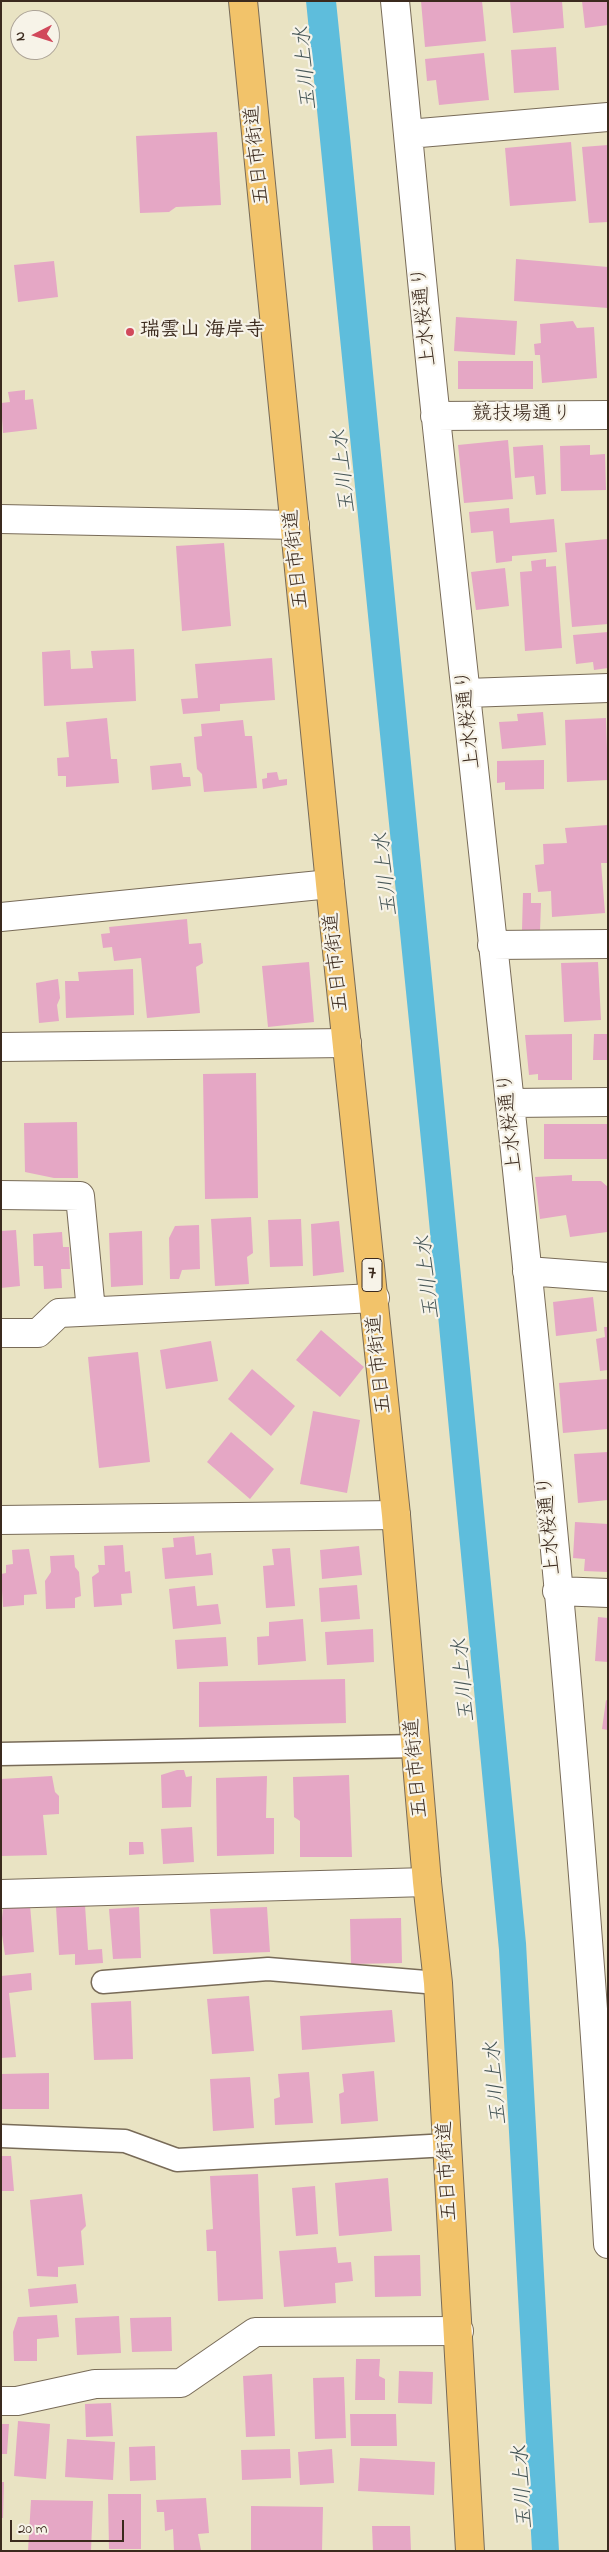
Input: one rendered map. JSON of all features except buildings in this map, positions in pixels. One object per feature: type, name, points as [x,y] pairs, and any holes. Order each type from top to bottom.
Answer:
[{"type":"main road","name":"五日市街道","points":[[243,1],[346,1043],[396,1515],[417,1746],[427,1882],[438,1983],[470,2551]]},
{"type":"street","name":"上水桜通り","points":[[396,1],[435,416],[467,693],[510,1104],[602,2040],[608,2244]]},
{"type":"street","points":[[408,134],[608,117]]},
{"type":"street","name":"競技場通り","points":[[435,416],[608,415]]},
{"type":"street","points":[[1,519],[295,525]]},
{"type":"street","points":[[467,693],[608,688]]},
{"type":"street","points":[[1,917],[330,884]]},
{"type":"street","points":[[492,945],[608,944]]},
{"type":"street","points":[[1,1047],[346,1043]]},
{"type":"street","points":[[510,1104],[608,1102]]},
{"type":"street","points":[[1,1195],[80,1196],[91,1311]]},
{"type":"street","points":[[527,1271],[608,1277]]},
{"type":"street","points":[[1,1333],[38,1332],[59,1313],[374,1298]]},
{"type":"street","points":[[1,1520],[396,1515]]},
{"type":"street","points":[[557,1591],[608,1593]]},
{"type":"street","points":[[1,1894],[427,1882]]},
{"type":"street","points":[[1,2401],[17,2401],[95,2384],[181,2383],[255,2332],[459,2331]]},
{"type":"lane","points":[[1,1754],[417,1746]]},
{"type":"lane","points":[[103,1982],[268,1969],[438,1983]]},
{"type":"lane","points":[[1,2136],[125,2141],[177,2160],[448,2145]]},
{"type":"water","points":[[306,1],[336,1],[350,137],[526,1943],[559,2551],[532,2551],[499,1950],[425,1180]]},
{"type":"place","name":"瑞雲山 海岸寺","points":[[130,332]]},
{"type":"water label","name":"玉川上水","points":[[308,68]]},
{"type":"water label","name":"玉川上水","points":[[346,471]]},
{"type":"water label","name":"玉川上水","points":[[388,874]]},
{"type":"water label","name":"玉川上水","points":[[430,1277]]},
{"type":"water label","name":"玉川上水","points":[[466,1680]]},
{"type":"water label","name":"玉川上水","points":[[498,2083]]},
{"type":"water label","name":"玉川上水","points":[[525,2487]]}]
